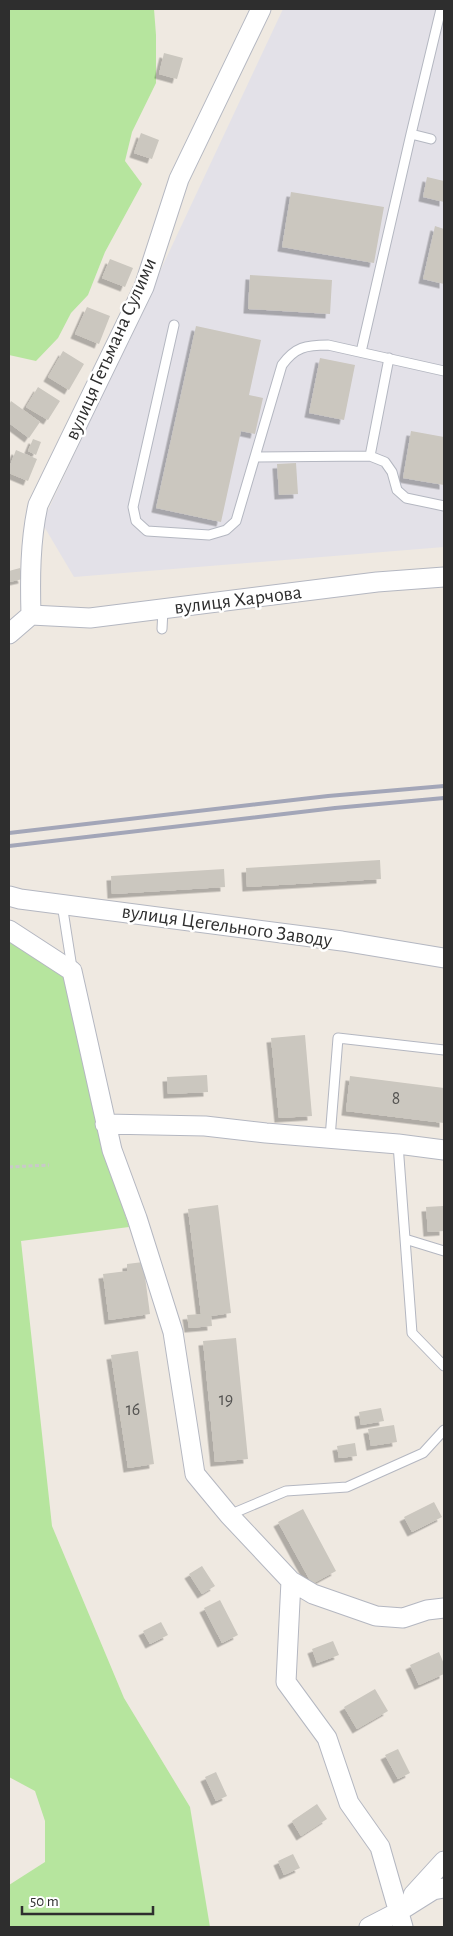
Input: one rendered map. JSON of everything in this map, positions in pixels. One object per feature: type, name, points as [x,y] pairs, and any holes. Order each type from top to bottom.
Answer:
[{"type":"street","name":"вулиця Гетьмана Сулими","points":[[31,615],[30,588],[38,505],[144,287],[179,179],[261,9]]},
{"type":"street","name":"вулиця Харчова","points":[[31,615],[90,618],[377,582],[444,577]]},
{"type":"street","points":[[9,634],[31,615]]},
{"type":"street","name":"вулиця Цегельного Заводу","points":[[9,896],[342,941],[444,958]]},
{"type":"street","points":[[9,930],[72,971],[112,1150],[137,1218],[173,1332],[195,1474],[229,1515],[290,1581],[313,1594],[376,1616],[404,1618],[427,1610],[444,1608]]},
{"type":"street","points":[[105,1124],[205,1126],[444,1150]]},
{"type":"street","points":[[290,1581],[286,1682],[327,1738],[349,1803],[380,1847],[400,1920]]},
{"type":"street","points":[[400,1920],[444,1861]]},
{"type":"street","points":[[368,1927],[400,1920],[433,1890],[444,1888]]},
{"type":"lane","points":[[361,352],[441,9]]},
{"type":"lane","points":[[411,134],[431,139]]},
{"type":"lane","points":[[174,326],[133,507],[136,521],[147,530],[209,535],[226,530],[236,521],[282,365],[289,355],[299,349],[310,345],[328,345],[444,371]]},
{"type":"lane","points":[[370,456],[389,358]]},
{"type":"lane","points":[[256,457],[370,456],[385,462],[392,472],[397,490],[406,498],[444,506]]},
{"type":"lane","points":[[162,629],[163,609]]},
{"type":"lane","points":[[62,904],[72,971]]},
{"type":"lane","points":[[330,1138],[338,1038],[444,1050]]},
{"type":"lane","points":[[398,1144],[412,1333],[444,1366]]},
{"type":"lane","points":[[405,1239],[444,1252]]},
{"type":"lane","points":[[229,1515],[286,1491],[347,1487],[423,1453],[444,1430]]},
{"type":"path","points":[[9,1167],[49,1165]]},
{"type":"shaded area","points":[[283,9],[444,9],[444,547],[74,577],[42,523]]},
{"type":"green space","points":[[9,9],[154,9],[156,35],[156,83],[132,132],[125,161],[142,184],[105,252],[88,295],[71,313],[58,338],[36,361],[9,355]]},
{"type":"green space","points":[[9,937],[66,978],[98,1128],[129,1227],[21,1241],[52,1526],[124,1698],[190,1807],[210,1927],[9,1927],[9,1885],[45,1862],[45,1821],[35,1791],[9,1777]]},
{"type":"building","points":[[164,53],[183,58],[177,79],[159,74]]},
{"type":"building","points":[[141,133],[159,140],[152,159],[134,153]]},
{"type":"building","points":[[427,177],[444,181],[444,202],[423,197]]},
{"type":"building","points":[[291,192],[384,207],[374,263],[282,247]]},
{"type":"building","points":[[435,226],[444,229],[444,284],[423,279]]},
{"type":"building","points":[[110,259],[133,268],[125,287],[102,278]]},
{"type":"building","points":[[250,275],[332,280],[330,314],[248,309]]},
{"type":"building","points":[[87,307],[110,316],[99,344],[75,334]]},
{"type":"building","points":[[196,326],[261,340],[249,395],[263,398],[255,434],[241,431],[221,522],[156,508]]},
{"type":"building","points":[[63,351],[84,364],[69,390],[48,377]]},
{"type":"building","points":[[320,358],[355,365],[344,420],[309,413]]},
{"type":"building","points":[[38,387],[60,401],[48,420],[26,407]]},
{"type":"building","points":[[11,401],[40,422],[29,438],[9,423],[9,405]]},
{"type":"building","points":[[411,431],[444,437],[444,485],[403,478]]},
{"type":"building","points":[[33,439],[41,442],[36,455],[28,451]]},
{"type":"building","points":[[16,450],[37,459],[28,481],[9,473]]},
{"type":"building","points":[[296,463],[298,494],[279,495],[277,464]]},
{"type":"building","points":[[20,568],[23,579],[9,582],[9,571]]},
{"type":"building","points":[[380,860],[381,879],[247,887],[246,868]]},
{"type":"building","points":[[224,869],[225,887],[112,894],[111,876]]},
{"type":"building","points":[[305,1035],[312,1116],[279,1118],[271,1038]]},
{"type":"building","points":[[207,1075],[208,1092],[168,1094],[167,1077]]},
{"type":"building","points":[[350,1076],[444,1088],[444,1123],[346,1111]]},
{"type":"building","points":[[218,1205],[231,1313],[211,1316],[212,1326],[189,1328],[187,1315],[201,1314],[188,1209]]},
{"type":"building","points":[[443,1206],[444,1231],[428,1232],[426,1207]]},
{"type":"building","points":[[143,1262],[150,1314],[109,1320],[103,1274],[127,1271],[127,1264]]},
{"type":"building","points":[[236,1338],[248,1459],[215,1462],[203,1341]]},
{"type":"building","points":[[138,1351],[154,1464],[128,1468],[111,1355]]},
{"type":"building","points":[[381,1408],[384,1421],[361,1425],[359,1412]]},
{"type":"building","points":[[394,1425],[397,1442],[371,1446],[368,1429]]},
{"type":"building","points":[[355,1443],[357,1456],[339,1458],[337,1446]]},
{"type":"building","points":[[434,1502],[442,1517],[412,1532],[404,1517]]},
{"type":"building","points":[[303,1509],[336,1571],[312,1584],[278,1522]]},
{"type":"building","points":[[202,1566],[215,1586],[202,1594],[189,1574]]},
{"type":"building","points":[[220,1600],[238,1635],[222,1643],[204,1608]]},
{"type":"building","points":[[161,1622],[168,1635],[150,1644],[143,1631]]},
{"type":"building","points":[[333,1641],[339,1655],[317,1663],[312,1649]]},
{"type":"building","points":[[439,1652],[444,1664],[444,1674],[419,1685],[410,1665]]},
{"type":"building","points":[[375,1689],[388,1711],[357,1729],[344,1707]]},
{"type":"building","points":[[398,1749],[410,1773],[398,1779],[385,1755]]},
{"type":"building","points":[[216,1772],[227,1796],[216,1801],[205,1777]]},
{"type":"building","points":[[317,1804],[327,1819],[301,1836],[292,1821]]},
{"type":"building","points":[[293,1854],[300,1868],[284,1875],[278,1861]]},
{"type":"railway","points":[[9,833],[328,796],[444,786]]},
{"type":"railway","points":[[9,846],[335,808],[444,798]]}]
